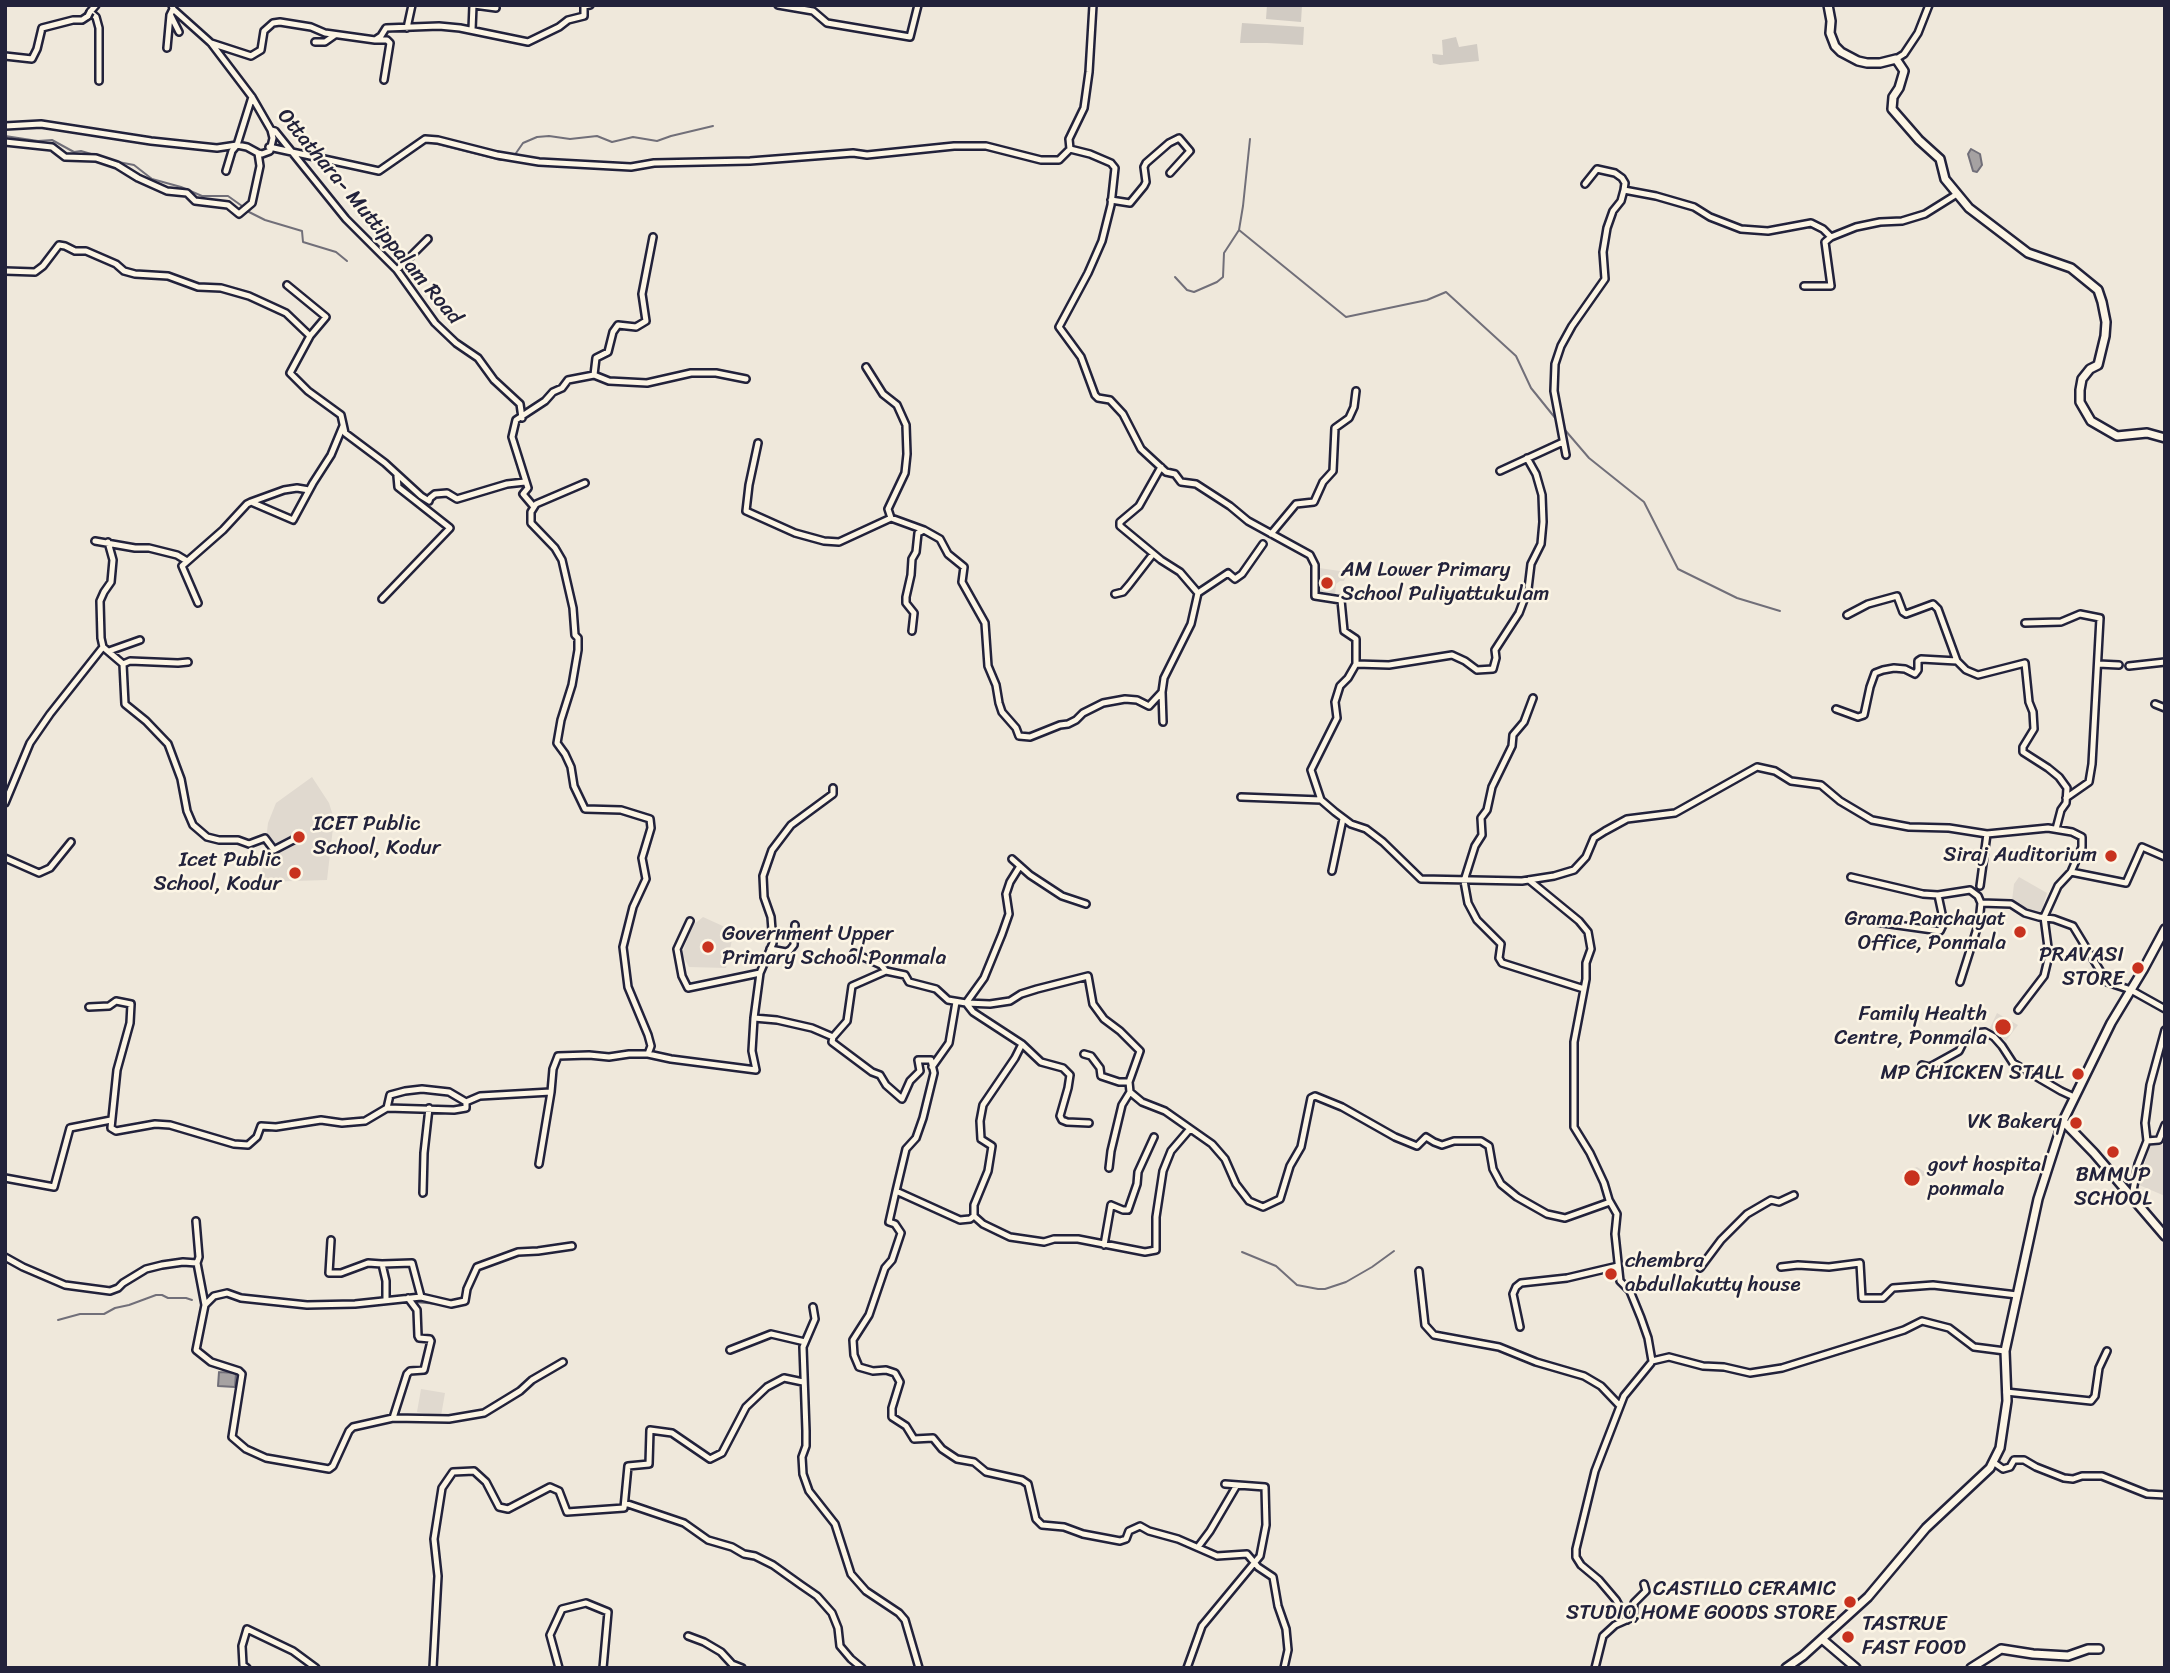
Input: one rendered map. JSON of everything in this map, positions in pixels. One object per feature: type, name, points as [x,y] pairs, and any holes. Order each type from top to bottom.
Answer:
[{"type":"main road","points":[[1828,5],[1832,40],[1841,52],[1858,61],[1880,63],[1896,59],[1904,71],[1892,109],[1940,159],[1945,178],[1956,194],[1977,215],[2028,253],[2071,268],[2098,290],[2106,322],[2105,336],[2098,365],[2090,369],[2082,380],[2080,390],[2080,402],[2091,421],[2117,436],[2147,433],[2165,438]]},
{"type":"main road","points":[[1786,1668],[1868,1597],[1926,1528],[1990,1468],[2000,1448],[2006,1392],[2004,1351],[2038,1199],[2063,1121],[2111,1023],[2165,929]]},
{"type":"main road","points":[[2063,1121],[2165,1236]]},
{"type":"main road","points":[[1822,1639],[1856,1668]]},
{"type":"main road","points":[[1971,1668],[2001,1648],[2033,1654],[2068,1656],[2088,1649],[2099,1649]]},
{"type":"street","points":[[5,56],[32,59],[42,28],[82,20],[96,5]]},
{"type":"street","points":[[407,28],[412,5]]},
{"type":"street","points":[[472,30],[473,5],[496,8]]},
{"type":"street","points":[[375,40],[386,28],[439,26],[528,42],[568,20],[584,16],[584,6],[590,5]]},
{"type":"street","points":[[778,5],[817,13],[827,23],[910,37],[918,5]]},
{"type":"street","points":[[1896,59],[1905,54],[1918,33],[1929,5]]},
{"type":"street","points":[[1070,149],[1069,139],[1084,107],[1089,72],[1092,6]]},
{"type":"street","points":[[172,10],[179,32]]},
{"type":"street","points":[[167,48],[172,10]]},
{"type":"street","name":"Ottathara- Muttippalam Road","points":[[172,10],[211,43],[252,97],[271,130],[275,131],[292,151],[346,219],[397,270],[435,323],[478,359],[494,380],[520,404],[522,418]]},
{"type":"street","points":[[90,13],[96,17],[99,28],[99,81]]},
{"type":"street","points":[[211,43],[251,56],[261,50],[264,31],[273,23],[280,22],[335,34],[387,40],[390,43],[384,80]]},
{"type":"street","points":[[315,42],[325,42],[335,34]]},
{"type":"street","points":[[226,171],[252,97]]},
{"type":"street","points":[[5,126],[41,124],[126,138],[217,148],[237,145],[262,154],[270,151],[273,138],[271,130]]},
{"type":"street","points":[[1111,200],[1130,203],[1146,182],[1146,163],[1179,138],[1190,151],[1170,173]]},
{"type":"street","points":[[269,147],[379,171],[425,139],[539,162],[631,167],[654,163],[677,164],[853,153],[867,155],[954,146],[986,146],[1041,160],[1059,160],[1070,149]]},
{"type":"street","points":[[5,142],[52,146],[65,157],[96,158],[117,165],[167,191],[187,193],[195,201],[228,205],[239,214],[252,204],[260,166],[258,153]]},
{"type":"street","points":[[1070,149],[1090,154],[1111,163],[1115,168],[1111,200],[1099,249],[1059,327],[1081,357],[1098,398],[1110,400],[1123,414],[1141,449],[1166,472],[1175,474],[1181,482],[1196,484],[1248,521],[1310,555],[1315,565],[1315,596],[1341,600],[1344,631],[1356,639],[1356,664],[1340,686],[1335,702],[1337,718],[1311,770],[1321,800],[1343,819],[1383,842],[1420,879],[1464,881],[1528,880],[1574,870],[1586,857],[1594,838],[1627,819],[1675,813],[1757,767],[1775,771],[1791,780],[1821,785],[1840,801],[1872,820],[1909,827],[1949,828],[1987,834],[2035,829],[2072,832],[2082,837],[2082,846],[2071,872],[2058,886],[2044,917],[2049,955],[2044,976],[2018,1010]]},
{"type":"street","points":[[1566,455],[1554,391],[1555,364],[1560,346],[1605,279],[1603,252],[1607,228],[1613,211],[1621,201],[1626,183],[1615,173],[1597,169],[1585,184]]},
{"type":"street","points":[[1624,190],[1694,207],[1710,217],[1741,229],[1768,231],[1811,223],[1823,229],[1830,237]]},
{"type":"street","points":[[1804,286],[1831,286],[1825,242],[1830,237],[1880,222],[1902,221],[1925,214],[1956,194]]},
{"type":"street","points":[[594,375],[596,358],[608,352],[613,332],[618,325],[636,327],[646,321],[642,293],[653,237]]},
{"type":"street","points":[[397,270],[428,239]]},
{"type":"street","points":[[5,271],[35,272],[59,245],[65,246],[75,251],[86,251],[135,274],[168,276],[198,287],[221,288],[249,296],[286,313],[310,336]]},
{"type":"street","points":[[287,285],[326,317],[310,336],[290,373],[308,391],[341,415],[345,433],[429,501],[435,494],[447,493],[457,499],[507,484],[525,482]]},
{"type":"street","points":[[866,367],[883,394],[897,405],[906,425],[905,473],[888,509],[891,518]]},
{"type":"street","points":[[534,507],[523,494],[528,488],[512,437],[516,420],[562,388],[568,380],[594,375],[609,381],[646,383],[691,373],[716,373],[746,379]]},
{"type":"street","points":[[1271,534],[1296,505],[1314,502],[1323,482],[1333,471],[1335,428],[1349,418],[1356,391]]},
{"type":"street","points":[[251,502],[293,520],[331,455],[344,424]]},
{"type":"street","points":[[1500,471],[1563,442]]},
{"type":"street","points":[[758,443],[748,485],[746,511],[795,533],[824,541],[839,542],[891,518],[940,538],[948,554],[964,567],[962,582],[985,623],[988,666],[996,685],[999,703],[1002,712],[1020,736],[1030,737],[1068,724],[1104,703],[1125,699],[1138,700],[1149,706],[1162,689]]},
{"type":"street","points":[[1356,664],[1389,665],[1452,655],[1477,670],[1493,669],[1495,650],[1519,613],[1528,589],[1531,564],[1541,544],[1542,495],[1528,458]]},
{"type":"street","points":[[1161,467],[1139,506],[1120,522],[1120,526],[1153,554],[1180,572],[1198,593]]},
{"type":"street","points":[[382,599],[450,528],[398,487],[397,476]]},
{"type":"street","points":[[585,483],[551,496],[534,507],[531,523],[555,548],[562,560],[573,608],[575,635],[578,638],[572,685],[557,743],[571,767],[574,786],[585,809],[621,810],[650,820],[651,828],[642,858],[646,879],[633,907],[623,947],[628,988],[648,1035],[648,1054]]},
{"type":"street","points":[[198,603],[182,566],[223,530],[244,506],[284,490],[297,488],[309,491]]},
{"type":"street","points":[[912,631],[914,613],[906,603],[906,597],[918,533],[924,530]]},
{"type":"street","points":[[95,541],[149,548],[177,555],[187,561]]},
{"type":"street","points":[[108,542],[113,559],[111,582],[100,601],[100,638],[103,647],[123,664],[125,704],[168,744],[193,825],[207,837],[219,840],[239,840],[249,844],[264,838],[274,850],[299,837]]},
{"type":"street","points":[[1163,722],[1164,678],[1191,624],[1198,593],[1228,573],[1235,579],[1242,575],[1263,544]]},
{"type":"street","points":[[1115,594],[1123,592],[1153,554]]},
{"type":"street","points":[[1847,615],[1868,604],[1897,596],[1906,614],[1933,604],[1938,609],[1957,661],[1966,670],[1978,675],[2025,663],[2034,729],[2023,747],[2023,752],[2059,777],[2067,788],[2056,830]]},
{"type":"street","points":[[2025,623],[2061,622],[2080,614],[2100,618],[2089,782],[2066,798]]},
{"type":"street","points":[[109,651],[140,640]]},
{"type":"street","points":[[5,803],[30,743],[103,647]]},
{"type":"street","points":[[1836,709],[1858,717],[1864,715],[1875,673],[1894,668],[1915,674],[1918,670],[1917,662],[1921,659],[1957,661]]},
{"type":"street","points":[[123,664],[188,662]]},
{"type":"street","points":[[2129,666],[2165,662]]},
{"type":"street","points":[[2098,663],[2119,665]]},
{"type":"street","points":[[1533,698],[1524,722],[1513,735],[1512,746],[1492,787],[1487,810],[1481,818],[1482,835],[1475,846],[1464,881],[1468,903],[1477,920],[1501,944],[1499,958],[1502,963],[1584,989]]},
{"type":"street","points":[[2155,704],[2165,708]]},
{"type":"street","points":[[539,1164],[558,1056],[609,1057],[648,1054],[756,1070],[752,1051],[760,973],[773,943],[771,917],[764,897],[762,876],[772,850],[790,825],[833,794],[833,788]]},
{"type":"street","points":[[1241,797],[1321,800]]},
{"type":"street","points":[[1332,871],[1343,819]]},
{"type":"street","points":[[1980,886],[1987,834]]},
{"type":"street","points":[[5,858],[38,873],[50,869],[71,842]]},
{"type":"street","points":[[2071,872],[2126,883],[2142,847],[2165,857]]},
{"type":"street","points":[[1012,859],[1062,896],[1086,904]]},
{"type":"street","points":[[966,1003],[984,978],[1002,934],[1009,914],[1006,894],[1020,866]]},
{"type":"street","points":[[1851,877],[1912,892],[1938,895],[1970,890],[1978,896],[1981,903],[1977,931],[1960,982]]},
{"type":"street","points":[[1528,880],[1579,921],[1588,932],[1591,949],[1574,1042],[1574,1127],[1590,1153],[1617,1214],[1615,1234],[1620,1281],[1630,1291],[1641,1318],[1652,1361],[1669,1357],[1703,1366],[1724,1367],[1750,1373],[1783,1368],[1904,1330],[1922,1321],[1949,1328],[1974,1347],[2004,1351]]},
{"type":"street","points":[[1876,922],[1940,931],[1944,923],[1938,895]]},
{"type":"street","points":[[1981,903],[2011,904],[2025,913],[2073,926],[2107,982],[2131,990],[2165,1009]]},
{"type":"street","points":[[690,922],[677,949],[682,976],[688,988],[760,973]]},
{"type":"street","points":[[770,949],[786,952],[790,950],[794,945],[795,925]]},
{"type":"street","points":[[855,953],[881,965],[886,971]]},
{"type":"street","points":[[1109,1168],[1122,1105],[1130,1092],[1129,1082],[1140,1051],[1104,1019],[1093,1004],[1088,976],[989,1004],[948,1000],[936,989],[909,982],[905,975],[886,971],[852,986],[847,1021],[832,1042],[880,1075],[886,1086],[902,1099],[910,1081],[920,1071],[918,1060],[931,1060],[934,1073],[921,1126],[916,1138],[906,1149],[889,1222],[895,1224],[901,1233],[892,1261],[885,1268],[869,1315],[853,1340],[854,1355],[859,1367],[895,1373],[900,1382],[892,1417],[906,1426],[914,1439],[933,1438],[942,1449],[957,1459],[966,1459],[986,1472],[1022,1480],[1028,1484],[1036,1519],[1042,1525],[1063,1527],[1119,1541],[1126,1539],[1129,1531],[1140,1526],[1217,1556],[1247,1554],[1254,1563],[1273,1577],[1278,1606],[1286,1629],[1288,1650],[1284,1668]]},
{"type":"street","points":[[89,1007],[110,1006],[116,1001],[131,1004],[130,1023],[117,1070],[111,1121],[111,1128],[116,1131],[155,1124],[234,1144],[248,1145],[257,1137],[261,1126],[276,1127],[321,1120],[342,1123],[365,1121],[387,1108],[466,1108],[466,1102]]},
{"type":"street","points":[[932,1067],[949,1043],[956,1002]]},
{"type":"street","points":[[966,1003],[973,1012],[1022,1044],[1041,1062],[1070,1074],[1060,1116],[1067,1122],[1089,1123]]},
{"type":"street","points":[[754,1018],[800,1025],[833,1037]]},
{"type":"street","points":[[2132,1196],[2138,1164],[2147,1140],[2145,1123],[2150,1085],[2165,1030]]},
{"type":"street","points":[[1922,1065],[1930,1067],[1959,1051],[1974,1033],[1985,1032],[2002,1045],[2013,1063],[2074,1097]]},
{"type":"street","points":[[1022,1044],[983,1105],[981,1139],[992,1146],[988,1171],[974,1205],[974,1216],[983,1224],[1010,1237],[1044,1242],[1054,1239],[1078,1239],[1145,1252],[1156,1250],[1156,1217],[1163,1171],[1171,1151],[1189,1130]]},
{"type":"street","points":[[1084,1054],[1091,1056],[1100,1068],[1101,1076],[1129,1082]]},
{"type":"street","points":[[387,1108],[390,1096],[422,1089],[449,1092],[466,1102]]},
{"type":"street","points":[[466,1102],[480,1096],[551,1092]]},
{"type":"street","points":[[1130,1092],[1142,1102],[1165,1111],[1212,1144],[1225,1159],[1236,1184],[1250,1200],[1264,1207],[1280,1199],[1290,1166],[1301,1147],[1311,1098],[1315,1096],[1417,1146],[1426,1137],[1442,1145],[1460,1140],[1481,1141],[1489,1146],[1493,1169],[1501,1184],[1517,1197],[1547,1214],[1565,1218],[1610,1202]]},
{"type":"street","points":[[423,1193],[429,1108]]},
{"type":"street","points":[[5,1178],[54,1187],[70,1128],[111,1121]]},
{"type":"street","points":[[2147,1140],[2159,1140],[2165,1125]]},
{"type":"street","points":[[1104,1245],[1111,1205],[1128,1210],[1138,1172],[1154,1137]]},
{"type":"street","points":[[61,1164],[69,1164]]},
{"type":"street","points":[[896,1191],[960,1220],[974,1216]]},
{"type":"street","points":[[1700,1268],[1721,1240],[1747,1214],[1771,1200],[1779,1202],[1794,1195]]},
{"type":"street","points":[[196,1221],[199,1257],[197,1264],[205,1305],[196,1350],[211,1362],[242,1374],[232,1437],[246,1449],[276,1461],[329,1469],[353,1427],[393,1418],[449,1419],[484,1413],[563,1362]]},
{"type":"street","points":[[331,1240],[329,1273],[341,1273],[368,1263],[412,1263],[421,1297]]},
{"type":"street","points":[[205,1305],[214,1296],[227,1293],[241,1298],[307,1305],[355,1304],[421,1297],[451,1304],[465,1301],[467,1289],[477,1267],[518,1252],[572,1246]]},
{"type":"street","points":[[5,1257],[65,1285],[110,1291],[146,1269],[183,1262],[197,1264]]},
{"type":"street","points":[[1781,1267],[1829,1267],[1860,1263],[1862,1298],[1883,1298],[1894,1287],[1933,1285],[2017,1295]]},
{"type":"street","points":[[382,1264],[386,1300]]},
{"type":"street","points":[[1520,1327],[1513,1294],[1521,1283],[1567,1278],[1618,1266]]},
{"type":"street","points":[[1419,1271],[1425,1325],[1434,1335],[1499,1347],[1536,1362],[1584,1376],[1601,1386],[1620,1406]]},
{"type":"street","points":[[393,1418],[407,1374],[410,1371],[424,1370],[431,1341],[419,1338],[417,1310],[408,1298]]},
{"type":"street","points":[[813,1307],[815,1320],[803,1347],[806,1431],[806,1446],[802,1457],[803,1474],[809,1491],[835,1524],[851,1574],[866,1591],[905,1620],[919,1668]]},
{"type":"street","points":[[730,1350],[771,1334],[805,1342]]},
{"type":"street","points":[[2006,1392],[2091,1401],[2095,1396],[2099,1368],[2107,1352]]},
{"type":"street","points":[[1627,1620],[1608,1590],[1576,1557],[1589,1492],[1620,1406],[1629,1388],[1651,1363]]},
{"type":"street","points":[[439,1668],[432,1665],[438,1576],[434,1539],[442,1488],[453,1472],[474,1471],[486,1482],[499,1507],[509,1509],[550,1487],[559,1491],[567,1511],[624,1508],[628,1466],[649,1464],[650,1430],[672,1433],[710,1459],[722,1453],[746,1407],[767,1387],[784,1378],[803,1382]]},
{"type":"street","points":[[1993,1462],[2003,1469],[2010,1467],[2014,1460],[2024,1460],[2064,1478],[2102,1476],[2147,1494],[2165,1495]]},
{"type":"street","points":[[1187,1668],[1202,1626],[1260,1556],[1266,1525],[1265,1487],[1225,1484]]},
{"type":"street","points":[[1198,1547],[1237,1485]]},
{"type":"street","points":[[625,1503],[684,1523],[708,1540],[773,1565],[817,1596],[831,1613],[838,1628],[840,1646],[862,1668]]},
{"type":"street","points":[[1595,1668],[1603,1636],[1615,1625],[1633,1616],[1634,1603],[1646,1591],[1644,1584]]},
{"type":"street","points":[[559,1668],[550,1635],[562,1609],[586,1603],[608,1612],[603,1668]]},
{"type":"street","points":[[247,1668],[243,1665],[242,1646],[247,1629],[293,1651],[316,1668]]},
{"type":"street","points":[[688,1636],[721,1652],[732,1664],[742,1668]]},
{"type":"shaded area","points":[[1267,5],[1302,5],[1301,22],[1266,19]]},
{"type":"shaded area","points":[[1242,23],[1304,27],[1303,45],[1240,43]]},
{"type":"shaded area","points":[[1456,37],[1459,47],[1477,44],[1479,61],[1440,65],[1433,63],[1432,54],[1443,55],[1442,40]]},
{"type":"shaded area","points":[[1971,149],[1980,154],[1982,165],[1977,172],[1973,171],[1968,154]]},
{"type":"shaded area","name":"AM Lower Primary School Puliyattukulam","points":[[1319,568],[1347,572],[1344,581],[1336,584],[1335,596],[1316,593]]},
{"type":"shaded area","name":"ICET Public School, Kodur","points":[[312,777],[329,803],[334,819],[327,880],[261,882],[268,823],[276,803]]},
{"type":"shaded area","points":[[2019,877],[2047,893],[2040,915],[2012,901],[2014,884]]},
{"type":"shaded area","name":"Government Upper Primary School Ponmala","points":[[703,917],[725,927],[732,940],[726,968],[689,967],[682,954],[692,926]]},
{"type":"shaded area","name":"Family Health Centre, Ponmala","points":[[1997,1013],[2018,1025],[2006,1041],[1989,1030]]},
{"type":"shaded area","points":[[2151,1140],[2165,1146],[2165,1196],[2139,1185]]},
{"type":"shaded area","name":"govt hospital ponmala","points":[[1917,1167],[1928,1174],[1909,1181],[1902,1172]]},
{"type":"shaded area","points":[[219,1372],[236,1373],[235,1387],[218,1386]]},
{"type":"shaded area","points":[[421,1389],[445,1393],[441,1416],[417,1412]]},
{"type":"waterway","points":[[514,156],[523,143],[537,137],[570,139],[597,136],[612,142],[633,137],[657,141],[713,126]]},
{"type":"waterway","points":[[5,136],[38,141],[52,140],[74,152],[81,151],[108,159]]},
{"type":"waterway","points":[[1175,277],[1187,290],[1194,292],[1223,277],[1224,253],[1239,230],[1250,139]]},
{"type":"waterway","points":[[433,143],[501,160],[510,159]]},
{"type":"waterway","points":[[113,161],[134,165],[152,179],[202,196],[228,196],[242,206]]},
{"type":"waterway","points":[[249,212],[265,220],[302,231],[303,242],[336,252],[347,261]]},
{"type":"waterway","points":[[1239,230],[1346,317],[1427,300],[1446,292],[1516,356],[1531,388],[1556,419]]},
{"type":"waterway","points":[[1565,430],[1589,458],[1644,502],[1678,569],[1737,598],[1780,611]]},
{"type":"waterway","points":[[1242,1252],[1276,1266],[1297,1285],[1325,1289],[1346,1282],[1394,1251]]},
{"type":"waterway","points":[[58,1320],[80,1314],[104,1314],[156,1295],[192,1300]]},
{"type":"waterway","points":[[414,1302],[439,1304]]},
{"type":"place","name":"AM Lower Primary School Puliyattukulam","points":[[1327,583]]},
{"type":"place","name":"ICET Public School, Kodur","points":[[299,837]]},
{"type":"place","name":"Siraj Auditorium","points":[[2111,856]]},
{"type":"place","name":"Icet Public School, Kodur","points":[[295,873]]},
{"type":"place","name":"Grama Panchayat Office, Ponmala","points":[[2020,932]]},
{"type":"place","name":"Government Upper Primary School Ponmala","points":[[708,947]]},
{"type":"place","name":"PRAVASI STORE","points":[[2138,968]]},
{"type":"place","name":"Family Health Centre, Ponmala","points":[[2003,1027]]},
{"type":"place","name":"MP CHICKEN STALL","points":[[2078,1074]]},
{"type":"place","name":"VK Bakery","points":[[2076,1123]]},
{"type":"place","name":"BMMUP SCHOOL","points":[[2113,1152]]},
{"type":"place","name":"govt hospital ponmala","points":[[1912,1178]]},
{"type":"place","name":"chembra abdullakutty house","points":[[1611,1274]]},
{"type":"place","name":"CASTILLO CERAMIC STUDIO,HOME GOODS STORE","points":[[1850,1602]]},
{"type":"place","name":"TASTRUE FAST FOOD","points":[[1848,1637]]}]
